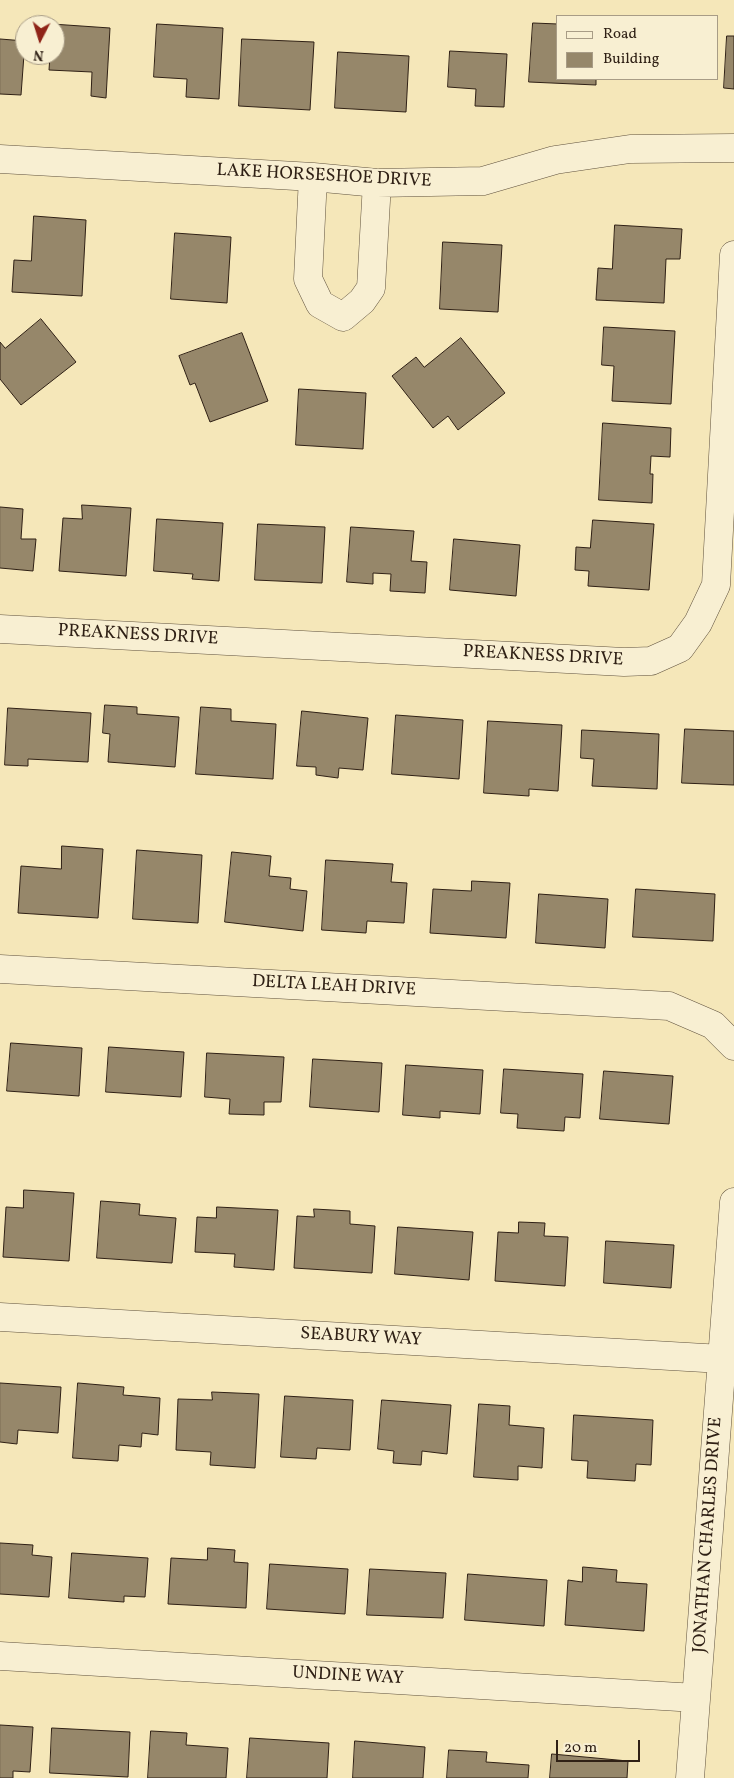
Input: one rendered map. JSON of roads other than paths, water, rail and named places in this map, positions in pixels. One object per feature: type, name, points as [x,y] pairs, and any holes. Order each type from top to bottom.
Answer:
[{"type":"street","name":"LAKE HORSESHOE DRIVE","points":[[0,159],[313,177],[376,183],[482,182],[555,160],[630,149],[734,148]]},
{"type":"street","points":[[313,177],[308,279],[320,304],[343,317],[362,301],[371,288],[376,183]]},
{"type":"street","name":"PREAKNESS DRIVE","points":[[0,629],[624,662],[651,661],[680,648],[698,623],[716,585],[734,255]]},
{"type":"street","name":"DELTA LEAH DRIVE","points":[[0,968],[668,1006],[713,1025],[734,1046]]},
{"type":"street","name":"JONATHAN CHARLES DRIVE","points":[[690,1778],[734,1202]]},
{"type":"street","name":"SEABURY WAY","points":[[0,1318],[722,1359]]},
{"type":"street","name":"UNDINE WAY","points":[[0,1656],[696,1698]]}]
